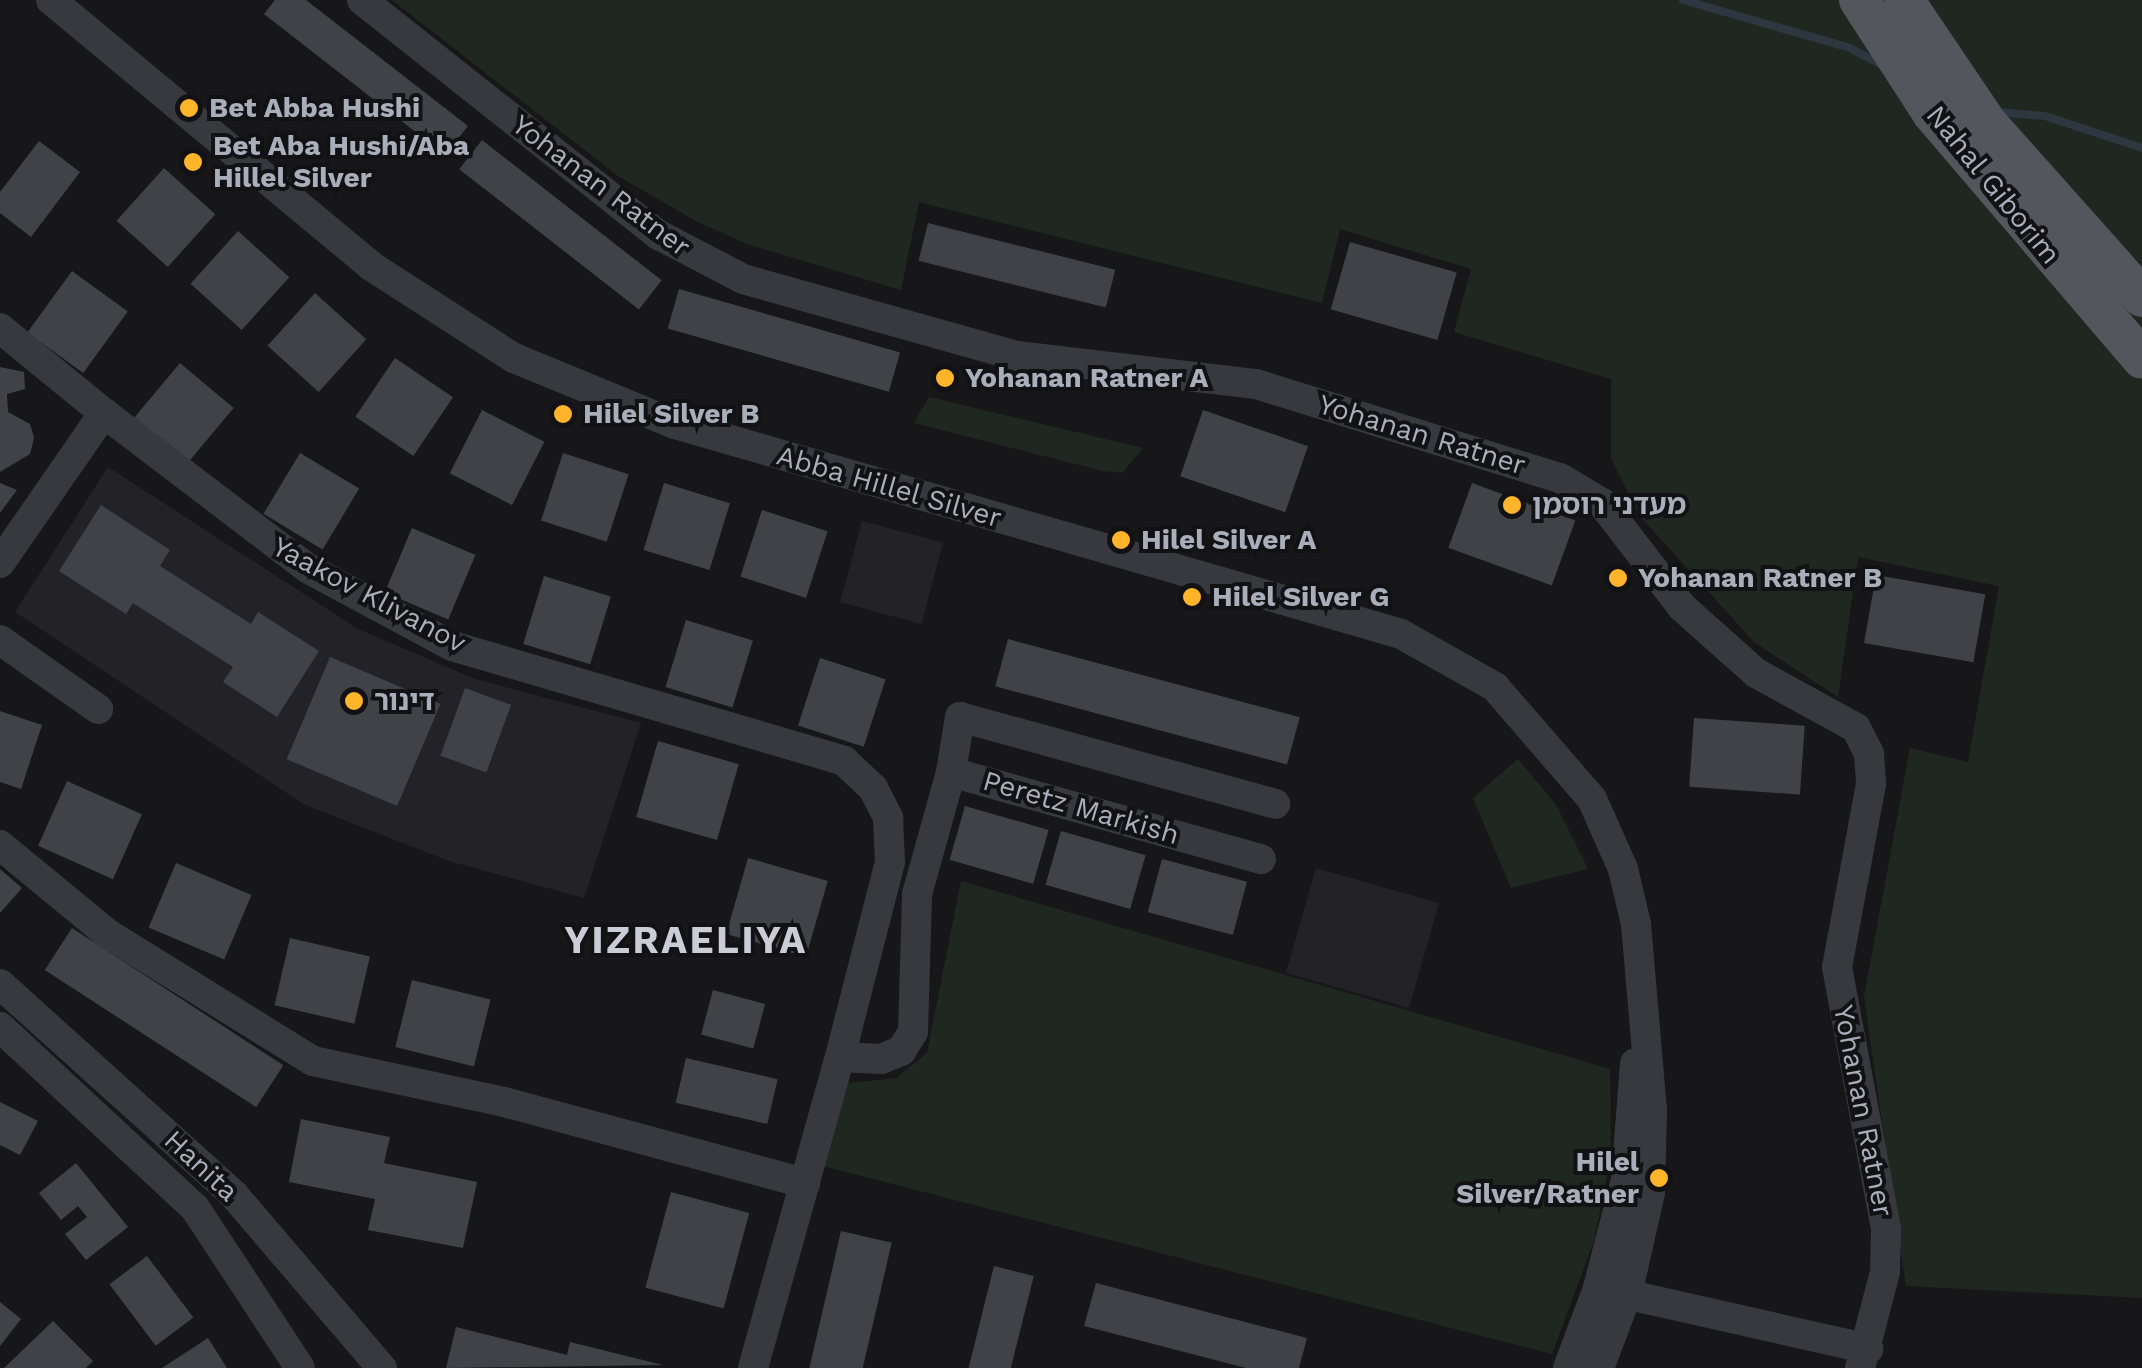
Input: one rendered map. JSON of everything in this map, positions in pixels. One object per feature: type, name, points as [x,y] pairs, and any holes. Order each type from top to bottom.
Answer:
[{"type":"main road","name":"Nahal Giborim","points":[[1858,0],[1932,112],[2142,360]]},
{"type":"main road","name":"Nahal Giborim","points":[[1904,0],[1988,123],[2142,297]]},
{"type":"street","name":"Abba Hillel Silver","points":[[50,0],[383,275],[514,358],[675,424],[1401,634],[1446,654],[1496,688],[1554,749],[1592,799],[1614,894],[1644,986],[1650,1194],[1613,1291],[1568,1368]]},
{"type":"street","name":"Yohanan Ratner","points":[[362,0],[659,235],[743,279],[1017,356],[1256,384],[1560,478],[1602,503],[1682,607],[1756,673],[1856,728],[1869,754],[1871,784],[1837,967],[1886,1230],[1886,1272],[1864,1359]]},
{"type":"street","name":"Yaakov Klivanov","points":[[0,328],[294,560],[452,646],[844,762],[874,788],[888,818],[890,862],[840,1057]]},
{"type":"street","points":[[0,563],[104,412]]},
{"type":"street","points":[[0,640],[98,709]]},
{"type":"street","points":[[950,772],[960,718],[1274,804]]},
{"type":"street","name":"Peretz Markish","points":[[840,1057],[880,1059],[901,1050],[913,1032],[917,894],[950,772],[1262,859]]},
{"type":"street","points":[[0,845],[108,934],[313,1061],[504,1102],[806,1183]]},
{"type":"street","name":"Hanita","points":[[0,984],[234,1195],[382,1368]]},
{"type":"street","name":"Hanita","points":[[0,1027],[195,1208],[300,1368]]},
{"type":"street","points":[[752,1368],[840,1057]]},
{"type":"street","name":"Abba Hillel Silver","points":[[1599,1368],[1613,1291]]},
{"type":"street","points":[[1613,1291],[1864,1359]]},
{"type":"shaded area","points":[[392,0],[2142,0],[2142,1298],[1906,1286],[1864,997],[1910,748],[1968,762],[1999,586],[1858,557],[1838,697],[1754,642],[1639,515],[1611,458],[1611,379],[1454,332],[1471,269],[1340,229],[1322,303],[919,202],[901,290],[747,244],[696,221],[618,176]]},
{"type":"shaded area","points":[[929,397],[1143,448],[1122,473],[1103,471],[914,423]]},
{"type":"shaded area","name":"דינור","points":[[108,467],[358,629],[475,679],[641,723],[584,898],[449,861],[303,804],[15,612]]},
{"type":"shaded area","points":[[862,521],[943,543],[921,624],[840,602]]},
{"type":"shaded area","points":[[1518,759],[1555,803],[1588,869],[1511,888],[1473,798]]},
{"type":"shaded area","points":[[1316,868],[1439,903],[1409,1008],[1286,973]]},
{"type":"shaded area","points":[[961,881],[1610,1069],[1611,1156],[1594,1241],[1552,1354],[823,1166],[848,1083],[896,1078],[927,1053]]},
{"type":"building","points":[[275,0],[306,0],[468,126],[445,155],[264,14]]},
{"type":"building","points":[[482,140],[662,280],[639,310],[459,169]]},
{"type":"building","points":[[39,141],[80,172],[31,237],[0,213],[0,192]]},
{"type":"building","points":[[164,168],[215,214],[168,267],[116,221]]},
{"type":"building","points":[[928,223],[1115,270],[1106,308],[919,261]]},
{"type":"building","points":[[238,231],[289,277],[242,330],[190,284]]},
{"type":"building","points":[[1350,242],[1457,273],[1437,340],[1331,309]]},
{"type":"building","points":[[72,271],[128,312],[83,373],[27,332]]},
{"type":"building","points":[[679,289],[900,352],[889,392],[668,328]]},
{"type":"building","points":[[315,293],[366,339],[319,392],[267,346]]},
{"type":"building","points":[[395,358],[453,397],[413,456],[355,417]]},
{"type":"building","points":[[180,363],[234,408],[188,462],[134,417]]},
{"type":"building","points":[[0,367],[24,372],[25,389],[7,394],[8,412],[30,424],[34,438],[30,454],[0,472]]},
{"type":"building","points":[[482,410],[544,442],[512,505],[450,473]]},
{"type":"building","points":[[1203,410],[1308,446],[1285,512],[1180,476]]},
{"type":"building","points":[[300,453],[359,489],[323,549],[263,514]]},
{"type":"building","points":[[563,453],[629,474],[607,542],[541,521]]},
{"type":"building","points":[[0,483],[17,490],[0,513]]},
{"type":"building","points":[[664,483],[730,503],[710,570],[644,550]]},
{"type":"building","points":[[1472,483],[1575,521],[1552,585],[1448,548]]},
{"type":"building","points":[[101,505],[170,550],[160,566],[251,624],[258,612],[319,651],[277,717],[223,682],[233,667],[133,603],[126,614],[59,571]]},
{"type":"building","points":[[762,510],[828,531],[806,598],[740,577]]},
{"type":"building","points":[[412,528],[476,555],[448,619],[385,592]]},
{"type":"building","points":[[1876,575],[1985,594],[1973,662],[1864,643]]},
{"type":"building","points":[[544,576],[611,596],[590,664],[523,644]]},
{"type":"building","points":[[686,620],[753,640],[732,707],[666,687]]},
{"type":"building","points":[[1008,639],[1300,717],[1287,764],[995,686]]},
{"type":"building","points":[[330,657],[440,704],[397,806],[287,759]]},
{"type":"building","points":[[820,658],[886,679],[864,747],[798,726]]},
{"type":"building","points":[[465,688],[511,705],[486,772],[440,756]]},
{"type":"building","points":[[0,711],[42,725],[21,789],[0,782]]},
{"type":"building","points":[[1694,718],[1805,726],[1800,795],[1689,787]]},
{"type":"building","points":[[658,741],[739,764],[717,840],[636,817]]},
{"type":"building","points":[[67,781],[142,814],[113,879],[38,846]]},
{"type":"building","points":[[965,806],[1049,830],[1033,884],[950,860]]},
{"type":"building","points":[[1061,831],[1146,855],[1130,909],[1046,885]]},
{"type":"building","points":[[748,858],[828,881],[806,957],[726,934]]},
{"type":"building","points":[[1162,859],[1247,882],[1233,935],[1148,912]]},
{"type":"building","points":[[176,863],[251,895],[224,959],[149,927]]},
{"type":"building","points":[[0,869],[22,888],[0,913]]},
{"type":"building","points":[[72,928],[283,1065],[256,1107],[45,970]]},
{"type":"building","points":[[290,938],[370,956],[354,1024],[274,1005]]},
{"type":"building","points":[[412,980],[491,1000],[474,1067],[395,1047]]},
{"type":"building","points":[[713,990],[765,1004],[753,1048],[701,1034]]},
{"type":"building","points":[[686,1058],[778,1079],[767,1124],[676,1103]]},
{"type":"building","points":[[0,1102],[38,1121],[20,1155],[0,1145]]},
{"type":"building","points":[[301,1119],[390,1137],[384,1163],[477,1182],[463,1248],[368,1230],[375,1199],[289,1182]]},
{"type":"building","points":[[76,1163],[128,1227],[86,1260],[65,1234],[87,1217],[78,1206],[61,1220],[39,1193]]},
{"type":"building","points":[[671,1192],[749,1213],[724,1309],[645,1288]]},
{"type":"building","points":[[841,1231],[892,1243],[863,1368],[809,1368]]},
{"type":"building","points":[[147,1256],[193,1317],[156,1346],[109,1284]]},
{"type":"building","points":[[994,1266],[1034,1276],[1011,1368],[969,1368]]},
{"type":"building","points":[[1096,1283],[1307,1338],[1299,1368],[1246,1368],[1084,1326]]},
{"type":"building","points":[[0,1302],[21,1319],[0,1346]]},
{"type":"building","points":[[53,1321],[93,1361],[86,1368],[4,1368]]},
{"type":"building","points":[[456,1327],[567,1355],[570,1342],[663,1365],[446,1368]]},
{"type":"building","points":[[208,1338],[227,1368],[162,1368]]},
{"type":"waterway","points":[[1683,0],[1850,48],[1882,65]]},
{"type":"waterway","points":[[1995,112],[2045,116],[2142,148]]},
{"type":"place","name":"Bet Abba Hushi","points":[[189,108]]},
{"type":"place","name":"Bet Aba Hushi/Aba Hillel Silver","points":[[193,162]]},
{"type":"place","name":"Yohanan Ratner A","points":[[945,378]]},
{"type":"place","name":"Hilel Silver B","points":[[563,414]]},
{"type":"place","name":"מעדני רוסמן","points":[[1512,505]]},
{"type":"place","name":"Hilel Silver A","points":[[1121,540]]},
{"type":"place","name":"Yohanan Ratner B","points":[[1618,578]]},
{"type":"place","name":"Hilel Silver G","points":[[1192,597]]},
{"type":"place","name":"דינור","points":[[354,701]]},
{"type":"place","name":"Hilel Silver/Ratner","points":[[1659,1178]]},
{"type":"district","name":"YIZRAELIYA","points":[[686,941]]}]
